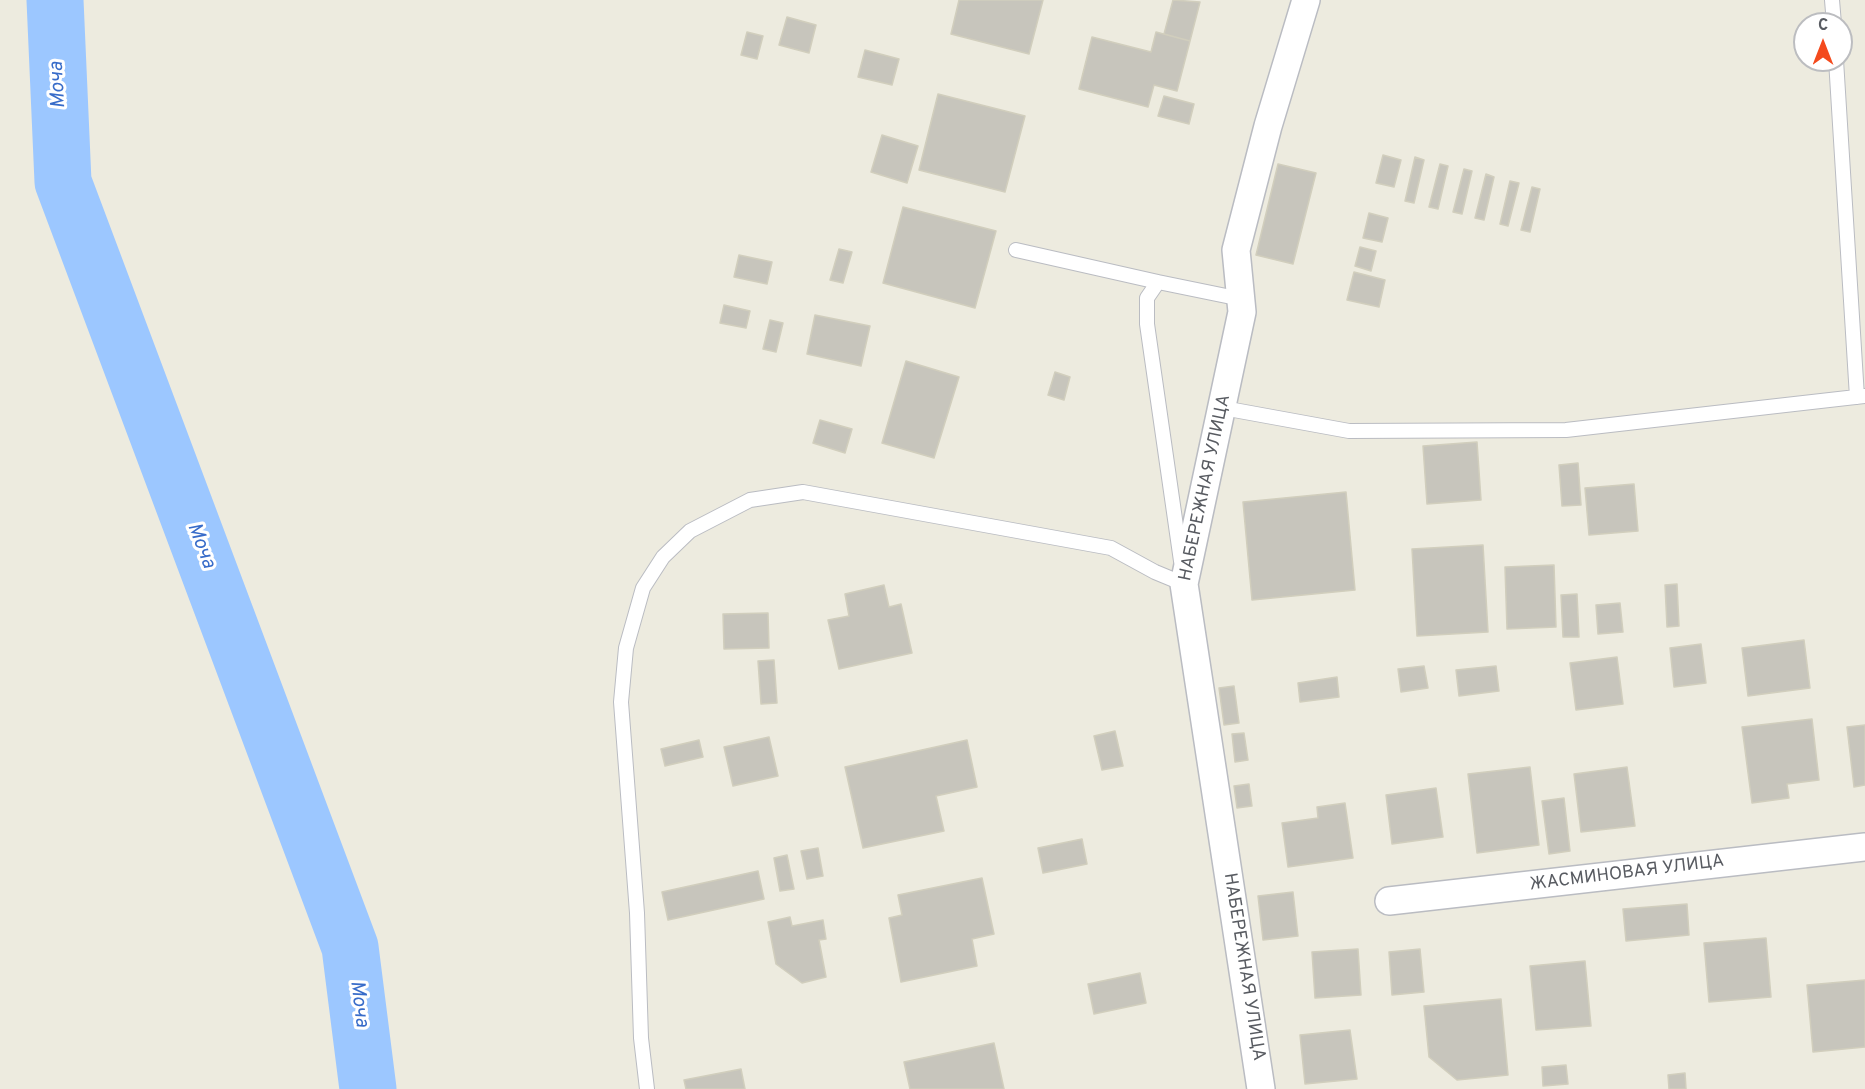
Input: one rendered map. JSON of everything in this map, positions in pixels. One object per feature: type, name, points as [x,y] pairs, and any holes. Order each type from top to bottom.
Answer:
[{"type":"street","name":"НАБЕРЕЖНАЯ УЛИЦА","points":[[1262,1089],[1184,584],[1242,312],[1236,250],[1268,126],[1306,0]]},
{"type":"street","name":"ЖАСМИНОВАЯ УЛИЦА","points":[[1389,901],[1865,847]]},
{"type":"lane","points":[[1223,408],[1349,431],[1566,430],[1861,397],[1837,72]]},
{"type":"lane","points":[[1016,250],[1240,299]]},
{"type":"lane","points":[[1158,282],[1147,298],[1147,324],[1184,584]]},
{"type":"lane","points":[[646,1089],[641,1038],[637,913],[621,702],[626,648],[644,588],[663,557],[690,531],[750,500],[803,492],[1111,548],[1155,572],[1184,584]]},
{"type":"building","points":[[959,0],[1043,0],[1029,54],[951,34]]},
{"type":"building","points":[[1173,0],[1200,2],[1190,41],[1164,34]]},
{"type":"building","points":[[787,17],[816,25],[809,53],[779,45]]},
{"type":"building","points":[[747,32],[763,36],[757,59],[741,55]]},
{"type":"building","points":[[1156,32],[1190,41],[1177,91],[1154,85],[1148,107],[1079,89],[1092,37],[1151,52]]},
{"type":"building","points":[[865,50],[899,59],[892,85],[858,77]]},
{"type":"building","points":[[938,94],[1025,116],[1005,192],[919,170]]},
{"type":"building","points":[[1164,96],[1194,104],[1189,124],[1158,116]]},
{"type":"building","points":[[882,135],[918,146],[907,183],[871,172]]},
{"type":"building","points":[[1383,155],[1401,160],[1394,187],[1376,183]]},
{"type":"building","points":[[1415,157],[1424,160],[1414,203],[1405,201]]},
{"type":"building","points":[[1278,164],[1316,173],[1293,264],[1256,255]]},
{"type":"building","points":[[1440,164],[1448,166],[1438,209],[1429,207]]},
{"type":"building","points":[[1464,169],[1472,171],[1462,214],[1453,212]]},
{"type":"building","points":[[1486,174],[1494,177],[1484,220],[1475,218]]},
{"type":"building","points":[[1510,181],[1519,183],[1508,226],[1500,224]]},
{"type":"building","points":[[1532,187],[1540,189],[1530,232],[1521,230]]},
{"type":"building","points":[[903,207],[996,231],[975,308],[883,283]]},
{"type":"building","points":[[1369,213],[1388,218],[1382,242],[1363,238]]},
{"type":"building","points":[[1360,247],[1376,251],[1371,271],[1355,266]]},
{"type":"building","points":[[839,249],[852,252],[843,283],[830,280]]},
{"type":"building","points":[[739,255],[772,262],[767,284],[734,277]]},
{"type":"building","points":[[1354,272],[1385,280],[1379,307],[1347,300]]},
{"type":"building","points":[[724,305],[750,311],[746,328],[720,323]]},
{"type":"building","points":[[815,315],[870,326],[861,366],[807,354]]},
{"type":"building","points":[[770,320],[783,323],[776,352],[763,349]]},
{"type":"building","points":[[906,361],[959,377],[934,458],[882,443]]},
{"type":"building","points":[[1055,372],[1070,377],[1064,400],[1048,395]]},
{"type":"building","points":[[820,420],[852,429],[845,453],[813,443]]},
{"type":"building","points":[[1477,442],[1481,500],[1427,504],[1423,446]]},
{"type":"building","points":[[1578,463],[1581,505],[1562,506],[1559,465]]},
{"type":"building","points":[[1634,484],[1638,531],[1589,535],[1585,488]]},
{"type":"building","points":[[1346,492],[1355,590],[1252,600],[1243,502]]},
{"type":"building","points":[[1483,545],[1488,632],[1417,636],[1412,549]]},
{"type":"building","points":[[1554,565],[1556,627],[1507,629],[1505,567]]},
{"type":"building","points":[[1677,584],[1679,626],[1667,627],[1665,585]]},
{"type":"building","points":[[884,585],[889,607],[901,604],[912,653],[839,669],[828,620],[849,616],[845,594]]},
{"type":"building","points":[[1577,594],[1579,637],[1563,637],[1561,595]]},
{"type":"building","points":[[1620,603],[1623,632],[1598,634],[1596,605]]},
{"type":"building","points":[[768,613],[769,648],[724,649],[723,614]]},
{"type":"building","points":[[1804,640],[1810,688],[1748,696],[1742,648]]},
{"type":"building","points":[[1701,644],[1706,683],[1674,687],[1670,648]]},
{"type":"building","points":[[1617,657],[1623,704],[1576,710],[1570,663]]},
{"type":"building","points":[[774,660],[777,703],[761,704],[758,661]]},
{"type":"building","points":[[1424,666],[1428,688],[1401,692],[1398,669]]},
{"type":"building","points":[[1496,666],[1499,691],[1459,696],[1456,670]]},
{"type":"building","points":[[1337,677],[1339,697],[1300,702],[1298,683]]},
{"type":"building","points":[[1234,686],[1239,723],[1224,725],[1219,688]]},
{"type":"building","points":[[1812,719],[1819,780],[1787,784],[1789,798],[1752,803],[1742,727]]},
{"type":"building","points":[[1865,725],[1865,785],[1854,787],[1847,727]]},
{"type":"building","points":[[1115,731],[1123,766],[1102,770],[1094,736]]},
{"type":"building","points":[[1244,733],[1248,760],[1235,762],[1232,734]]},
{"type":"building","points":[[769,737],[778,776],[733,786],[724,747]]},
{"type":"building","points":[[699,740],[703,757],[665,766],[661,749]]},
{"type":"building","points":[[967,740],[977,787],[936,796],[944,831],[863,848],[845,767]]},
{"type":"building","points":[[1530,767],[1539,845],[1477,853],[1468,774]]},
{"type":"building","points":[[1627,767],[1635,826],[1581,832],[1574,774]]},
{"type":"building","points":[[1249,784],[1252,806],[1237,808],[1234,786]]},
{"type":"building","points":[[1436,788],[1443,837],[1392,844],[1386,795]]},
{"type":"building","points":[[1564,798],[1570,851],[1549,854],[1542,801]]},
{"type":"building","points":[[1345,803],[1353,858],[1288,867],[1282,823],[1318,818],[1317,807]]},
{"type":"building","points":[[1082,839],[1087,864],[1043,873],[1038,848]]},
{"type":"building","points":[[818,848],[823,876],[807,879],[801,851]]},
{"type":"building","points":[[787,855],[794,889],[780,891],[774,858]]},
{"type":"building","points":[[758,871],[764,899],[668,920],[662,892]]},
{"type":"building","points":[[982,878],[994,934],[972,939],[977,966],[901,982],[889,918],[902,915],[898,895]]},
{"type":"building","points":[[1293,892],[1298,936],[1263,940],[1258,896]]},
{"type":"building","points":[[1687,904],[1689,935],[1626,941],[1623,909]]},
{"type":"building","points":[[790,917],[792,926],[823,920],[826,939],[819,940],[826,977],[802,983],[776,964],[768,922]]},
{"type":"building","points":[[1766,938],[1771,997],[1709,1002],[1704,943]]},
{"type":"building","points":[[1358,949],[1361,995],[1315,998],[1312,952]]},
{"type":"building","points":[[1420,949],[1424,992],[1392,995],[1389,952]]},
{"type":"building","points":[[1585,961],[1591,1026],[1536,1030],[1530,966]]},
{"type":"building","points":[[1140,973],[1146,1003],[1094,1014],[1088,984]]},
{"type":"building","points":[[1865,980],[1865,1047],[1813,1052],[1807,985]]},
{"type":"building","points":[[1501,999],[1508,1075],[1457,1080],[1429,1057],[1424,1006]]},
{"type":"building","points":[[1350,1030],[1357,1079],[1305,1084],[1300,1035]]},
{"type":"building","points":[[994,1043],[1004,1089],[910,1089],[904,1062]]},
{"type":"building","points":[[1566,1065],[1568,1084],[1543,1086],[1542,1067]]},
{"type":"building","points":[[741,1069],[745,1089],[686,1089],[684,1080]]},
{"type":"building","points":[[1685,1073],[1686,1089],[1669,1089],[1668,1075]]},
{"type":"waterway","name":"Моча","points":[[55,0],[63,182],[350,947],[368,1089]]}]
